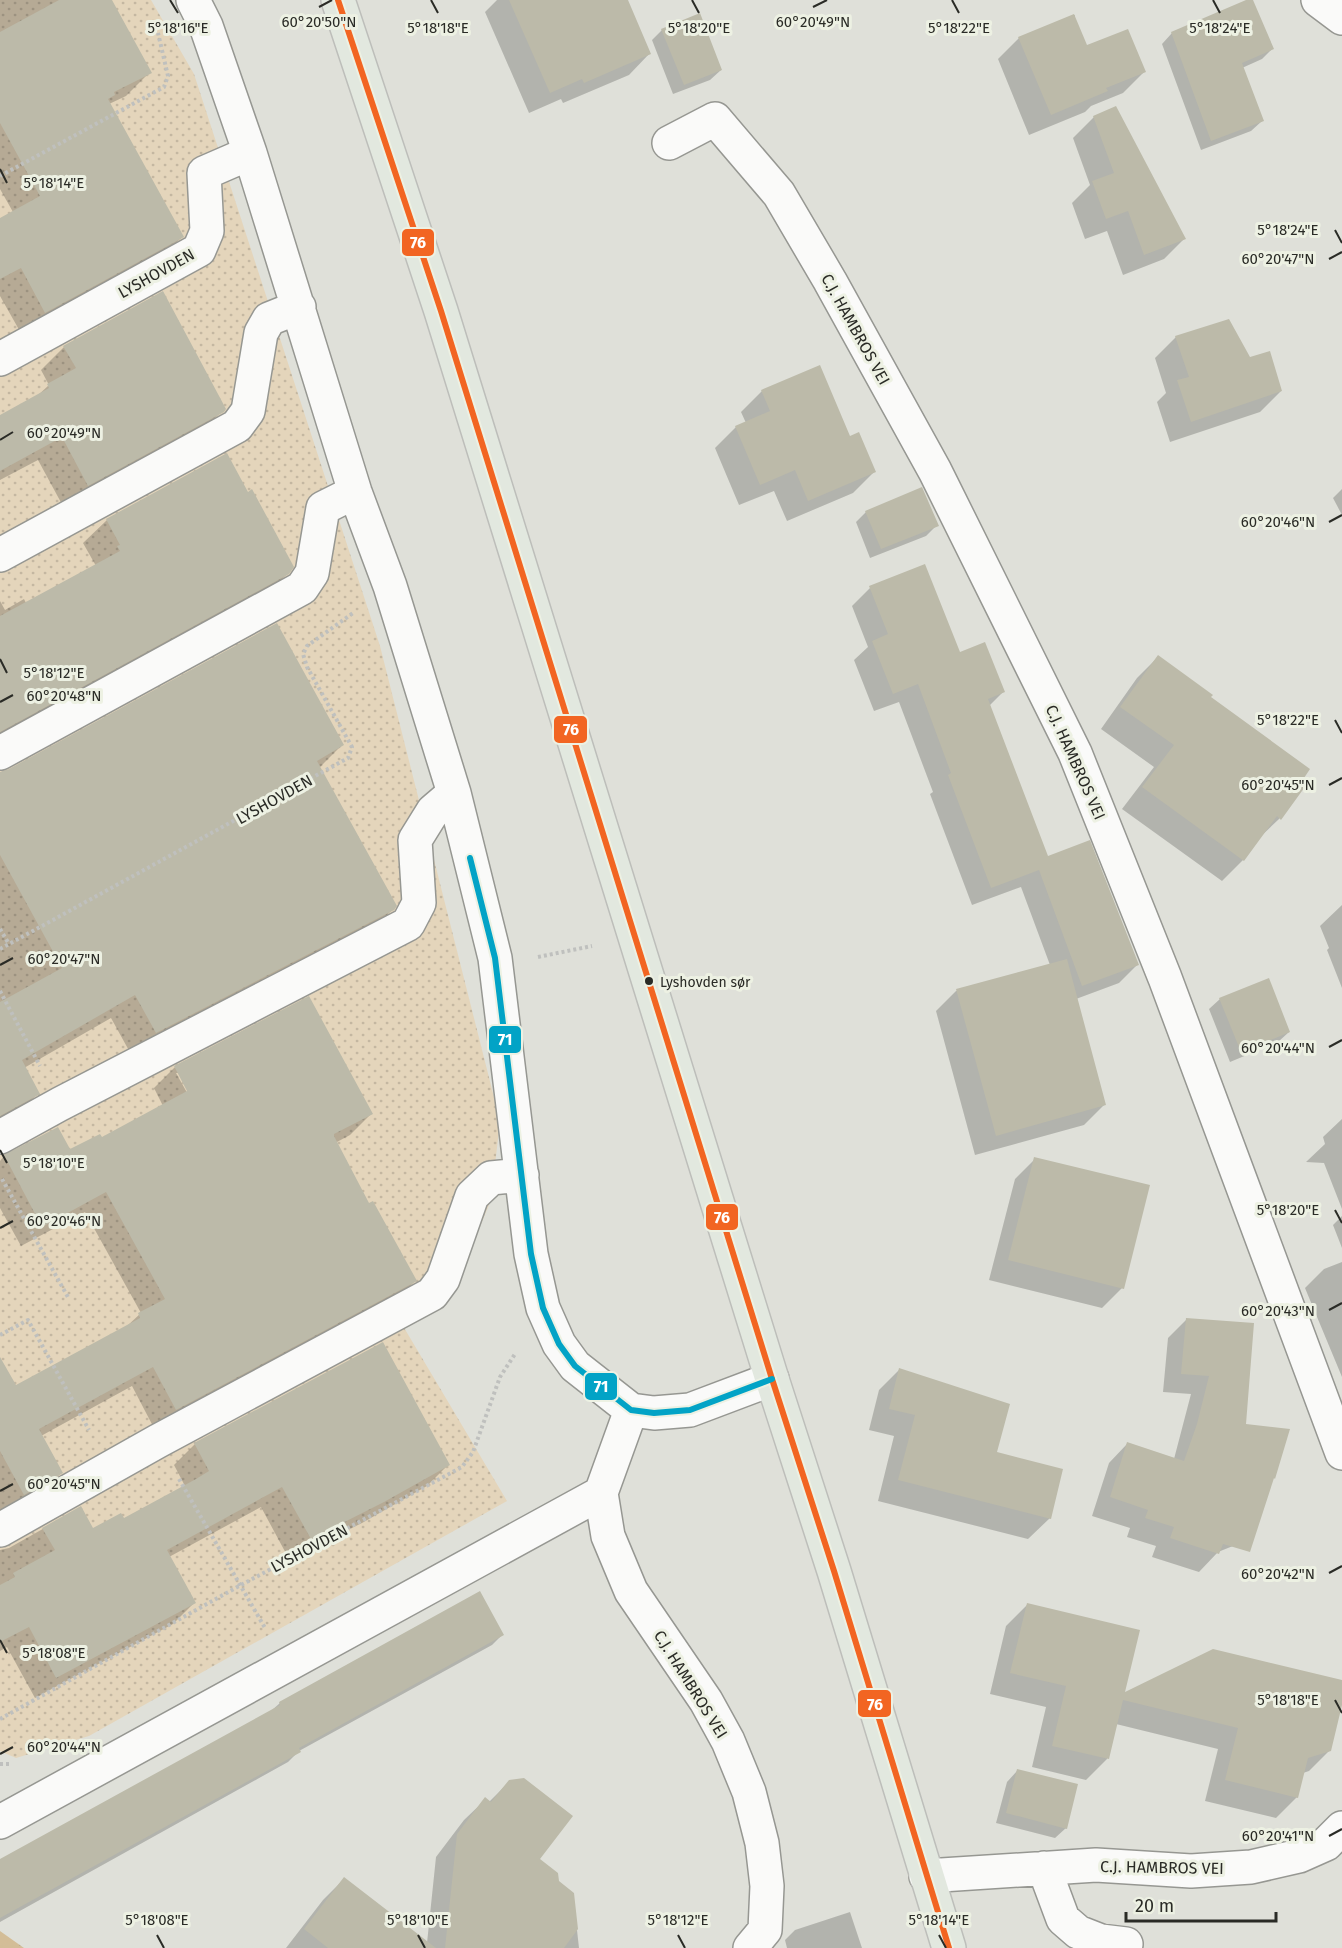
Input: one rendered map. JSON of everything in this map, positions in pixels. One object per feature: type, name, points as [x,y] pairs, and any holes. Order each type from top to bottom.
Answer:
[{"type":"main road","points":[[338,0],[441,312],[772,1379],[834,1571],[949,1948]]},
{"type":"street","points":[[193,0],[206,26],[250,153],[355,492],[390,586],[454,793],[495,958],[531,1254],[543,1308],[559,1344],[575,1366],[631,1410],[654,1413],[690,1410],[772,1379]]},
{"type":"street","points":[[1318,0],[1342,18]]},
{"type":"street","name":"C.J. HAMBROS VEI","points":[[669,143],[715,119],[779,194],[935,471],[1075,753],[1165,978],[1342,1453]]},
{"type":"street","name":"LYSHOVDEN","points":[[0,359],[199,250],[207,231],[204,174],[250,153]]},
{"type":"street","points":[[0,555],[237,426],[248,411],[261,333],[269,319],[299,308]]},
{"type":"street","points":[[0,753],[302,588],[312,573],[323,508],[355,492]]},
{"type":"street","points":[[0,1137],[408,924],[419,903],[415,840],[433,811],[454,793]]},
{"type":"street","points":[[0,1530],[432,1294],[443,1279],[472,1196],[491,1178],[522,1175]]},
{"type":"street","points":[[0,1822],[601,1493],[631,1410]]},
{"type":"street","name":"C.J. HAMBROS VEI","points":[[601,1493],[608,1536],[631,1591],[706,1701],[728,1741],[749,1792],[762,1843],[767,1886],[765,1930],[750,1948]]},
{"type":"street","name":"C.J. HAMBROS VEI","points":[[926,1876],[1096,1865],[1191,1871],[1251,1867],[1299,1856],[1326,1844],[1342,1828]]},
{"type":"street","points":[[1044,1868],[1063,1919],[1078,1932],[1101,1941],[1126,1944]]},
{"type":"path","points":[[0,176],[164,87],[168,76],[158,31]]},
{"type":"path","name":"LYSHOVDEN","points":[[0,949],[348,758],[352,747],[307,667],[303,654],[307,646],[390,586]]},
{"type":"path","points":[[0,929],[9,944]]},
{"type":"path","points":[[536,957],[583,948]]},
{"type":"path","points":[[0,991],[60,1104]]},
{"type":"path","points":[[5,1185],[69,1299]]},
{"type":"path","name":"LYSHOVDEN","points":[[0,1719],[241,1585],[462,1467],[473,1452],[500,1377],[543,1308]]},
{"type":"path","points":[[0,1335],[28,1320],[111,1468]]},
{"type":"path","points":[[179,1479],[264,1626]]},
{"type":"shaded area","points":[[0,0],[151,0],[194,74],[380,646],[500,1121],[491,1200],[449,1301],[403,1326],[507,1501],[89,1736],[16,1758],[0,1751]]},
{"type":"green space","points":[[0,1931],[24,1948],[0,1948]]},
{"type":"building","points":[[59,0],[112,0],[152,73],[114,92],[115,95],[108,99],[184,237],[45,313],[21,268],[0,279],[0,218],[40,196],[0,123],[0,32]]},
{"type":"building","points":[[509,0],[628,0],[651,54],[584,83],[582,79],[550,93]]},
{"type":"building","points":[[1246,0],[1253,0],[1274,49],[1242,63],[1264,121],[1211,141],[1171,32]]},
{"type":"building","points":[[700,13],[722,70],[684,85],[661,29]]},
{"type":"building","points":[[1074,14],[1087,45],[1128,29],[1146,72],[1106,88],[1108,91],[1051,115],[1018,37]]},
{"type":"building","points":[[1116,106],[1186,239],[1144,255],[1128,211],[1106,219],[1092,181],[1114,173],[1093,116]]},
{"type":"building","points":[[163,291],[226,409],[224,412],[88,486],[62,437],[0,471],[0,415],[49,388],[47,384],[76,368],[63,346]]},
{"type":"building","points":[[1229,319],[1250,357],[1270,351],[1282,391],[1191,422],[1177,380],[1189,377],[1175,336]]},
{"type":"building","points":[[820,365],[850,436],[859,432],[876,472],[808,501],[795,470],[760,485],[735,426],[770,411],[761,390]]},
{"type":"building","points":[[227,453],[248,492],[252,489],[294,567],[289,574],[0,732],[0,616],[120,551],[117,546],[120,545],[106,519]]},
{"type":"building","points":[[922,487],[939,526],[881,549],[865,511]]},
{"type":"building","points":[[925,564],[960,652],[985,642],[1005,692],[988,699],[1048,856],[1090,840],[1139,965],[1082,986],[1039,870],[991,888],[948,775],[951,773],[918,684],[893,694],[872,641],[888,634],[869,586]]},
{"type":"building","points":[[277,623],[344,745],[317,761],[397,906],[394,910],[156,1033],[135,995],[22,1060],[40,1094],[0,1116],[0,1002],[62,968],[0,855],[0,772]]},
{"type":"building","points":[[1158,655],[1213,695],[1211,697],[1310,769],[1302,781],[1307,784],[1281,820],[1277,816],[1244,861],[1142,787],[1174,745],[1120,707]]},
{"type":"building","points":[[1067,959],[1106,1105],[996,1136],[956,989]]},
{"type":"building","points":[[1269,978],[1290,1032],[1241,1052],[1219,998]]},
{"type":"building","points":[[309,996],[373,1114],[334,1136],[369,1203],[373,1201],[417,1281],[176,1410],[153,1367],[39,1429],[63,1473],[24,1495],[0,1451],[0,1357],[16,1385],[140,1318],[138,1313],[165,1299],[106,1192],[42,1227],[4,1155],[58,1127],[70,1149],[100,1134],[102,1137],[187,1091],[174,1066]]},
{"type":"building","points":[[1034,1157],[1150,1185],[1124,1289],[1008,1260]]},
{"type":"building","points":[[1186,1318],[1254,1323],[1246,1424],[1290,1429],[1250,1552],[1223,1544],[1219,1554],[1170,1538],[1174,1527],[1145,1518],[1148,1510],[1110,1497],[1127,1442],[1184,1461],[1197,1424],[1209,1376],[1181,1374]]},
{"type":"building","points":[[383,1342],[450,1465],[311,1539],[282,1487],[167,1550],[196,1603],[56,1678],[29,1627],[0,1642],[0,1585],[15,1577],[13,1573],[55,1550],[42,1528],[81,1506],[93,1528],[121,1513],[124,1518],[196,1479],[209,1471],[194,1443]]},
{"type":"building","points":[[899,1368],[1010,1404],[997,1452],[1063,1469],[1051,1519],[898,1480],[915,1415],[889,1409]]},
{"type":"building","points":[[480,1591],[504,1635],[299,1748],[301,1752],[0,1918],[0,1859],[280,1705],[279,1702]]},
{"type":"building","points":[[1027,1603],[1140,1630],[1125,1692],[1213,1649],[1342,1680],[1342,1705],[1331,1751],[1308,1758],[1298,1798],[1225,1780],[1238,1728],[1123,1700],[1109,1759],[1052,1746],[1066,1686],[1010,1673]]},
{"type":"building","points":[[1017,1769],[1078,1784],[1067,1829],[1006,1813]]},
{"type":"building","points":[[524,1778],[573,1816],[540,1859],[558,1873],[559,1881],[574,1893],[578,1929],[564,1948],[445,1948],[457,1834],[485,1797],[491,1802],[509,1780]]},
{"type":"building","points":[[344,1877],[436,1948],[328,1948],[304,1929]]},
{"type":"transit line","name":"76","points":[[338,0],[441,311],[772,1379],[834,1571],[949,1948]]},
{"type":"transit line","name":"71","points":[[470,858],[495,958],[531,1254],[543,1308],[559,1344],[575,1366],[631,1410],[654,1413],[690,1410],[772,1379]]},
{"type":"place","name":"Lyshovden sør","points":[[649,981]]}]
